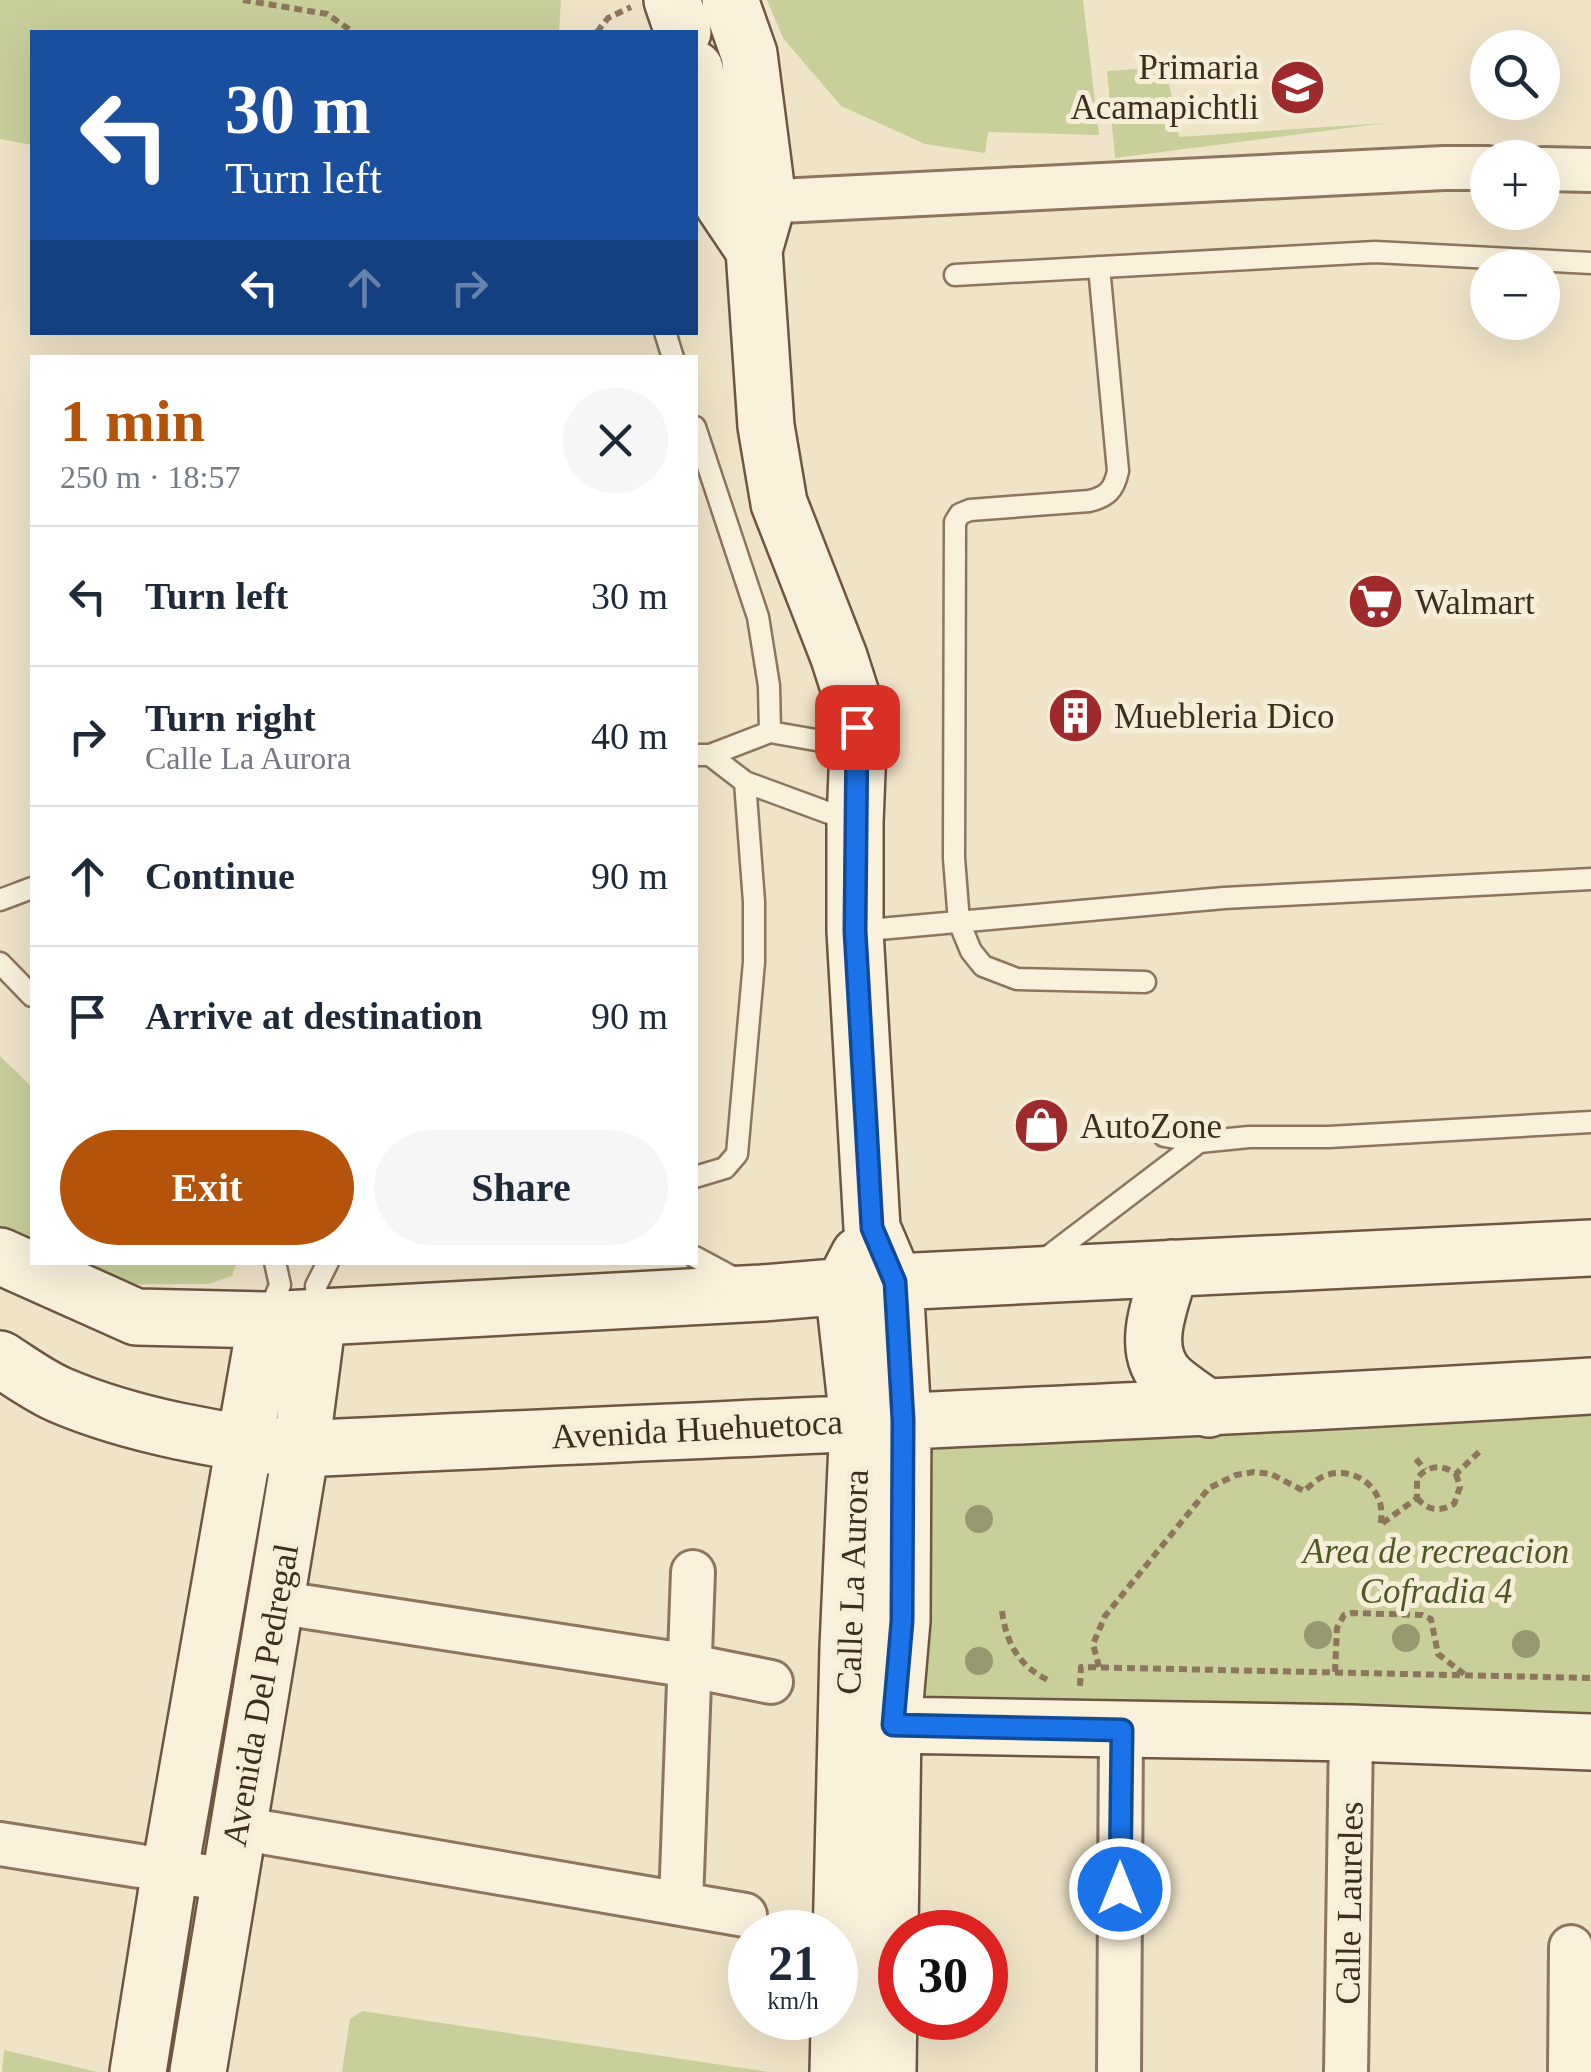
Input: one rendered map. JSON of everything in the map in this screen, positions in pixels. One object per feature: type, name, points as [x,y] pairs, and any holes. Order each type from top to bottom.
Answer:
[{"type":"street","points":[[672,0],[681,30]]},
{"type":"street","points":[[730,0],[749,54],[748,219]]},
{"type":"street","points":[[698,77],[748,219]]},
{"type":"street","points":[[748,219],[1470,169]]},
{"type":"street","points":[[1560,169],[1591,170]]},
{"type":"street","name":"Calle La Aurora","points":[[748,219],[766,426],[780,503],[840,657],[855,707],[855,931],[872,1228],[869,1284],[902,1621],[893,1725],[888,2072]]},
{"type":"street","points":[[0,1256],[136,1317],[295,1302],[762,1293],[869,1284],[1591,1248]]},
{"type":"street","points":[[1171,1268],[1156,1314],[1153,1342],[1157,1362],[1167,1378],[1209,1409]]},
{"type":"street","name":"Avenida Del Pedregal","points":[[138,2072],[246,1445],[295,1302]]},
{"type":"street","name":"Avenida Del Pedregal","points":[[198,2072],[301,1448],[295,1302]]},
{"type":"street","name":"Avenida Huehuetoca","points":[[0,1359],[56,1394],[104,1412],[246,1445],[301,1448],[1209,1409],[1591,1386]]},
{"type":"street","name":"Calle La Aurora","points":[[838,2072],[848,1647],[881,1421]]},
{"type":"street","points":[[682,1904],[692,1572]]},
{"type":"street","points":[[275,1602],[690,1666],[770,1682]]},
{"type":"street","points":[[893,1725],[1351,1733],[1591,1742]]},
{"type":"street","points":[[1119,2072],[1122,1730]]},
{"type":"street","name":"Calle Laureles","points":[[1346,2072],[1351,1733]]},
{"type":"street","points":[[239,1828],[728,1912]]},
{"type":"street","points":[[0,1844],[228,1880]]},
{"type":"street","points":[[1570,2072],[1581,1991],[1571,1948]]},
{"type":"lane","points":[[955,275],[1375,252],[1591,263]]},
{"type":"lane","points":[[1099,267],[1118,472],[1115,486],[1104,498],[970,510],[954,522],[954,858],[959,922],[971,951],[983,966],[1016,979],[1146,982]]},
{"type":"lane","points":[[698,436],[758,617],[769,686],[770,732]]},
{"type":"lane","points":[[703,755],[770,732],[858,747]]},
{"type":"lane","points":[[703,755],[745,782],[855,823]]},
{"type":"lane","points":[[698,1176],[725,1168],[737,1154],[754,962],[745,782]]},
{"type":"lane","points":[[855,931],[1224,898],[1591,879]]},
{"type":"lane","points":[[0,900],[30,889]]},
{"type":"lane","points":[[0,963],[30,994]]},
{"type":"lane","points":[[1164,1136],[1199,1142],[1591,1122]]},
{"type":"lane","points":[[1019,1278],[1199,1142]]},
{"type":"lane","points":[[698,1260],[762,1293]]},
{"type":"lane","points":[[276,1265],[295,1302]]},
{"type":"lane","points":[[291,1265],[295,1302]]},
{"type":"lane","points":[[295,1302],[313,1265]]},
{"type":"lane","points":[[295,1302],[326,1265]]},
{"type":"path","points":[[243,0],[327,14],[350,30]]},
{"type":"path","points":[[599,30],[608,18],[644,0]]},
{"type":"path","points":[[1456,1474],[1479,1452]]},
{"type":"path","points":[[1416,1459],[1425,1470]]},
{"type":"path","points":[[1438,1467],[1456,1474],[1460,1487],[1454,1504],[1432,1509],[1418,1498],[1417,1480],[1425,1470],[1438,1467]]},
{"type":"path","points":[[1099,1667],[1092,1644],[1105,1616],[1195,1504],[1221,1480],[1254,1472],[1270,1474],[1304,1491],[1325,1476],[1355,1474],[1370,1484],[1380,1501],[1380,1525],[1418,1498]]},
{"type":"path","points":[[1002,1611],[1014,1653],[1039,1676],[1052,1682]]},
{"type":"path","points":[[1335,1672],[1337,1628],[1344,1615],[1352,1613],[1422,1615],[1431,1619],[1438,1654],[1465,1675]]},
{"type":"path","points":[[1066,1685],[1080,1686],[1081,1667],[1591,1678]]},
{"type":"green space","points":[[0,0],[561,0],[559,30],[30,30],[30,145],[0,139]]},
{"type":"green space","points":[[767,0],[1083,0],[1099,135],[988,132],[985,153],[925,144],[841,106],[783,38]]},
{"type":"green space","points":[[1166,67],[1179,137],[1385,123],[1115,158],[1107,71]]},
{"type":"green space","points":[[0,1056],[30,1085],[30,1265],[235,1265],[232,1276],[209,1284],[0,1285]]},
{"type":"green space","name":"Area de recreacion Cofradia 4","points":[[1591,1413],[1591,1717],[909,1718],[913,1454],[944,1449],[1422,1426]]},
{"type":"green space","points":[[362,2011],[769,2072],[342,2072],[350,2019]]},
{"type":"green space","points":[[4,2050],[98,2072],[2,2072]]},
{"type":"place","name":"Primaria Acamapichtli","points":[[1298,87]]},
{"type":"place","name":"Walmart","points":[[1376,602]]},
{"type":"place","name":"Muebleria Dico","points":[[1075,716]]},
{"type":"place","name":"AutoZone","points":[[1041,1126]]},
{"type":"route","points":[[857,727],[855,931],[872,1228],[895,1282],[903,1420],[902,1621],[893,1725],[1122,1730],[1120,1889]]}]
